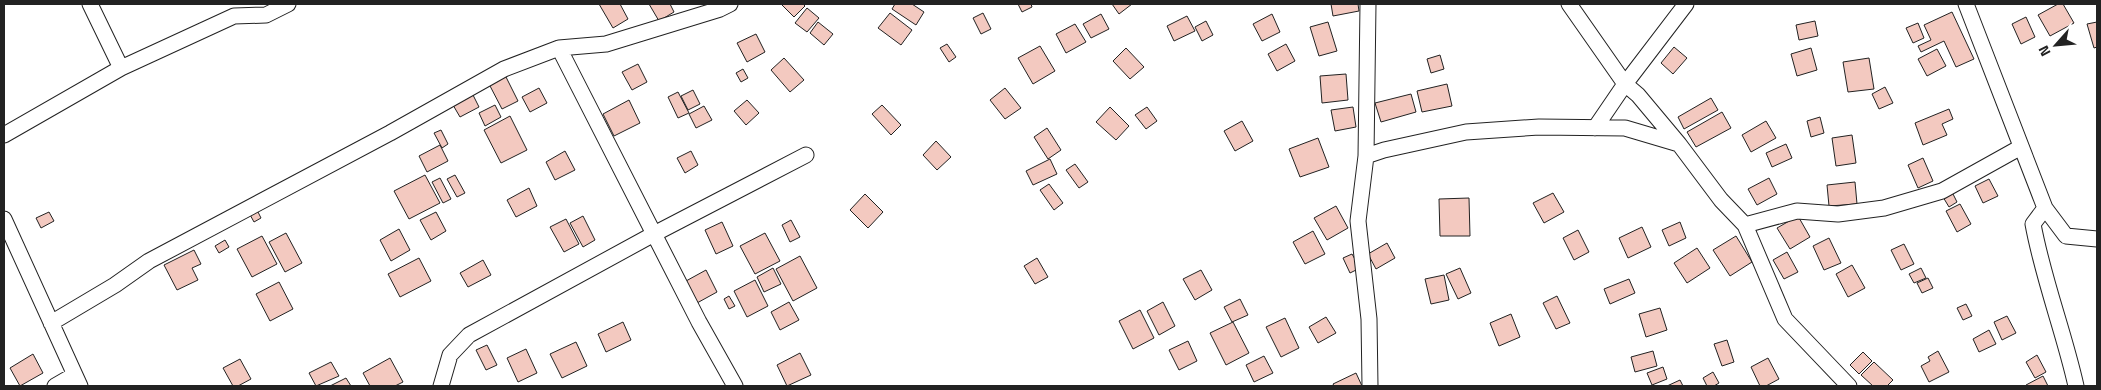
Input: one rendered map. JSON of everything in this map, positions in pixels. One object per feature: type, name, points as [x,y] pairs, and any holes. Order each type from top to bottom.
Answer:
[{"type":"street","points":[[90,4],[121,68]]},
{"type":"street","points":[[4,135],[121,68],[234,16],[266,15],[288,4]]},
{"type":"street","points":[[51,323],[115,285],[149,261],[390,133],[504,68],[559,48],[606,44],[720,9],[730,4]]},
{"type":"street","points":[[1368,4],[1366,156],[1358,221],[1369,320],[1370,386]]},
{"type":"street","points":[[1569,4],[1626,84],[1638,95],[1679,144],[1721,200],[1745,225],[1785,320],[1849,386]]},
{"type":"street","points":[[1595,128],[1686,4]]},
{"type":"street","points":[[1966,4],[2045,208],[2066,236],[2097,240]]},
{"type":"street","points":[[559,48],[699,322],[735,386]]},
{"type":"street","points":[[1366,156],[1384,150],[1466,132],[1539,127],[1625,128],[1679,144]]},
{"type":"street","points":[[1745,225],[1797,211],[1838,214],[1884,208],[1942,191],[2021,147]]},
{"type":"street","points":[[441,386],[450,355],[469,335],[654,234],[806,155]]},
{"type":"street","points":[[2045,208],[2033,224],[2039,256],[2067,346],[2076,386]]},
{"type":"street","points":[[4,219],[77,380],[55,386]]},
{"type":"building","points":[[599,4],[620,4],[628,19],[613,28]]},
{"type":"building","points":[[649,4],[670,4],[674,12],[659,21]]},
{"type":"building","points":[[781,4],[803,4],[805,6],[794,17]]},
{"type":"building","points":[[895,4],[912,4],[924,12],[916,25],[892,9]]},
{"type":"building","points":[[1018,4],[1031,4],[1032,7],[1022,12]]},
{"type":"building","points":[[1112,4],[1132,4],[1119,14]]},
{"type":"building","points":[[1331,4],[1358,4],[1359,11],[1333,16]]},
{"type":"building","points":[[2058,4],[2063,4],[2074,23],[2050,36],[2038,15]]},
{"type":"building","points":[[807,8],[819,18],[807,32],[795,23]]},
{"type":"building","points":[[1952,12],[1974,59],[1956,67],[1944,41],[1921,52],[1918,46],[1931,40],[1924,25]]},
{"type":"building","points":[[890,13],[912,30],[901,45],[878,28]]},
{"type":"building","points":[[983,13],[991,29],[981,34],[973,18]]},
{"type":"building","points":[[1101,14],[1109,29],[1091,38],[1083,24]]},
{"type":"building","points":[[1272,14],[1280,32],[1262,41],[1253,24]]},
{"type":"building","points":[[1187,16],[1195,31],[1174,41],[1167,26]]},
{"type":"building","points":[[2026,17],[2035,37],[2021,44],[2012,24]]},
{"type":"building","points":[[1206,21],[1213,35],[1202,41],[1195,27]]},
{"type":"building","points":[[1815,21],[1818,36],[1799,40],[1796,25]]},
{"type":"building","points":[[818,22],[833,34],[824,45],[810,33]]},
{"type":"building","points":[[1328,22],[1337,51],[1319,56],[1310,27]]},
{"type":"building","points":[[2097,22],[2097,47],[2094,48],[2087,24]]},
{"type":"building","points":[[1918,23],[1924,38],[1913,43],[1906,28]]},
{"type":"building","points":[[1075,24],[1086,42],[1066,53],[1056,34]]},
{"type":"building","points":[[756,34],[765,52],[747,62],[737,43]]},
{"type":"building","points":[[947,44],[956,57],[949,62],[940,48]]},
{"type":"building","points":[[1286,44],[1295,61],[1277,71],[1268,54]]},
{"type":"building","points":[[1040,46],[1055,71],[1033,84],[1018,58]]},
{"type":"building","points":[[1674,47],[1687,58],[1673,74],[1661,63]]},
{"type":"building","points":[[1126,48],[1144,67],[1130,79],[1113,61]]},
{"type":"building","points":[[1811,48],[1817,70],[1797,76],[1791,54]]},
{"type":"building","points":[[1937,49],[1946,66],[1927,76],[1918,59]]},
{"type":"building","points":[[1440,55],[1444,69],[1431,73],[1427,59]]},
{"type":"building","points":[[784,58],[804,80],[790,92],[771,70]]},
{"type":"building","points":[[1869,58],[1874,89],[1848,92],[1843,62]]},
{"type":"building","points":[[638,64],[647,82],[632,90],[622,72]]},
{"type":"building","points":[[743,69],[748,78],[741,82],[736,73]]},
{"type":"building","points":[[1346,74],[1348,100],[1322,103],[1320,76]]},
{"type":"building","points":[[505,75],[518,101],[502,109],[489,84]]},
{"type":"building","points":[[1447,84],[1452,106],[1422,112],[1417,91]]},
{"type":"building","points":[[1885,87],[1893,103],[1879,109],[1872,94]]},
{"type":"building","points":[[539,88],[547,103],[530,112],[522,97]]},
{"type":"building","points":[[1005,88],[1021,108],[1005,119],[990,100]]},
{"type":"building","points":[[693,90],[700,104],[688,110],[681,96]]},
{"type":"building","points":[[678,92],[689,113],[678,118],[668,97]]},
{"type":"building","points":[[1411,94],[1416,112],[1381,122],[1375,103]]},
{"type":"building","points":[[473,95],[479,107],[460,117],[453,105]]},
{"type":"building","points":[[1711,98],[1718,110],[1684,129],[1678,117]]},
{"type":"building","points":[[629,100],[640,123],[614,136],[603,114]]},
{"type":"building","points":[[747,100],[759,113],[746,125],[734,111]]},
{"type":"building","points":[[495,105],[501,117],[485,126],[479,113]]},
{"type":"building","points":[[882,105],[901,125],[891,135],[872,114]]},
{"type":"building","points":[[704,106],[712,120],[696,128],[689,114]]},
{"type":"building","points":[[1110,107],[1129,126],[1116,140],[1096,122]]},
{"type":"building","points":[[1147,107],[1157,121],[1146,129],[1135,115]]},
{"type":"building","points":[[1353,107],[1356,127],[1335,131],[1331,110]]},
{"type":"building","points":[[1949,109],[1953,119],[1942,124],[1947,135],[1923,145],[1915,123]]},
{"type":"building","points":[[1722,112],[1731,128],[1696,147],[1687,132]]},
{"type":"building","points":[[510,116],[527,150],[501,163],[484,130]]},
{"type":"building","points":[[1820,117],[1824,133],[1811,137],[1807,121]]},
{"type":"building","points":[[1242,121],[1253,141],[1235,151],[1224,131]]},
{"type":"building","points":[[1766,121],[1776,138],[1751,152],[1742,135]]},
{"type":"building","points":[[1047,128],[1061,150],[1048,159],[1034,137]]},
{"type":"building","points":[[441,130],[448,144],[442,148],[434,133]]},
{"type":"building","points":[[1852,135],[1856,163],[1836,166],[1832,138]]},
{"type":"building","points":[[1318,138],[1329,167],[1300,177],[1289,149]]},
{"type":"building","points":[[936,141],[951,157],[937,170],[923,155]]},
{"type":"building","points":[[1786,144],[1792,158],[1772,167],[1766,153]]},
{"type":"building","points":[[440,145],[448,161],[427,172],[419,156]]},
{"type":"building","points":[[565,151],[575,170],[555,180],[546,162]]},
{"type":"building","points":[[691,151],[698,165],[685,173],[677,158]]},
{"type":"building","points":[[1923,158],[1933,181],[1918,188],[1908,165]]},
{"type":"building","points":[[1050,159],[1057,174],[1033,185],[1026,171]]},
{"type":"building","points":[[1075,164],[1088,182],[1079,188],[1066,170]]},
{"type":"building","points":[[425,175],[440,203],[409,219],[394,191]]},
{"type":"building","points":[[455,175],[465,193],[457,197],[447,179]]},
{"type":"building","points":[[440,178],[451,199],[443,203],[432,182]]},
{"type":"building","points":[[1769,178],[1777,194],[1757,205],[1748,189]]},
{"type":"building","points":[[1989,179],[1998,196],[1983,203],[1975,186]]},
{"type":"building","points":[[1855,182],[1857,204],[1829,206],[1827,185]]},
{"type":"building","points":[[1049,184],[1063,203],[1054,210],[1040,190]]},
{"type":"building","points":[[529,188],[537,206],[516,217],[507,200]]},
{"type":"building","points":[[1952,192],[1957,202],[1949,207],[1943,197]]},
{"type":"building","points":[[1553,193],[1564,212],[1544,223],[1533,203]]},
{"type":"building","points":[[865,194],[883,212],[868,228],[850,210]]},
{"type":"building","points":[[1469,198],[1470,236],[1440,236],[1439,199]]},
{"type":"building","points":[[1960,204],[1971,224],[1957,232],[1946,211]]},
{"type":"building","points":[[1336,206],[1348,228],[1327,240],[1314,218]]},
{"type":"building","points":[[256,208],[261,218],[254,222],[248,211]]},
{"type":"building","points":[[49,212],[54,221],[41,228],[36,218]]},
{"type":"building","points":[[436,212],[446,231],[431,240],[420,220]]},
{"type":"building","points":[[583,216],[595,240],[583,247],[570,223]]},
{"type":"building","points":[[1798,216],[1810,237],[1790,249],[1777,228]]},
{"type":"building","points":[[566,219],[579,244],[564,252],[550,227]]},
{"type":"building","points":[[791,220],[800,237],[790,242],[782,225]]},
{"type":"building","points":[[722,222],[733,246],[716,254],[705,230]]},
{"type":"building","points":[[1680,222],[1686,238],[1669,246],[1662,230]]},
{"type":"building","points":[[1642,227],[1651,247],[1628,258],[1619,238]]},
{"type":"building","points":[[399,229],[410,250],[391,261],[380,240]]},
{"type":"building","points":[[1578,230],[1589,252],[1574,260],[1563,238]]},
{"type":"building","points":[[1313,231],[1325,254],[1305,264],[1293,242]]},
{"type":"building","points":[[286,233],[302,263],[285,272],[269,242]]},
{"type":"building","points":[[765,233],[780,261],[755,274],[740,246]]},
{"type":"building","points":[[262,236],[277,264],[252,277],[237,249]]},
{"type":"building","points":[[1736,236],[1752,262],[1730,276],[1713,250]]},
{"type":"building","points":[[1829,238],[1841,263],[1824,270],[1813,246]]},
{"type":"building","points":[[225,240],[229,247],[219,253],[215,246]]},
{"type":"building","points":[[1387,243],[1395,258],[1376,269],[1368,254]]},
{"type":"building","points":[[1904,244],[1914,264],[1901,270],[1891,250]]},
{"type":"building","points":[[1697,248],[1710,268],[1687,283],[1674,263]]},
{"type":"building","points":[[194,250],[201,264],[192,268],[198,280],[177,290],[164,265]]},
{"type":"building","points":[[1787,252],[1798,272],[1784,279],[1773,260]]},
{"type":"building","points":[[1352,254],[1360,268],[1350,273],[1343,258]]},
{"type":"building","points":[[800,256],[817,288],[793,301],[776,269]]},
{"type":"building","points":[[419,258],[431,281],[400,297],[388,274]]},
{"type":"building","points":[[1037,258],[1048,277],[1035,284],[1024,266]]},
{"type":"building","points":[[483,260],[491,275],[468,287],[460,273]]},
{"type":"building","points":[[1852,265],[1865,288],[1848,297],[1836,274]]},
{"type":"building","points":[[773,268],[781,284],[764,292],[757,277]]},
{"type":"building","points":[[1460,268],[1471,293],[1458,299],[1446,274]]},
{"type":"building","points":[[1921,268],[1926,278],[1914,283],[1909,274]]},
{"type":"building","points":[[706,270],[717,292],[697,303],[686,281]]},
{"type":"building","points":[[1201,270],[1212,290],[1195,300],[1183,279]]},
{"type":"building","points":[[1444,275],[1449,300],[1431,304],[1425,279]]},
{"type":"building","points":[[1928,278],[1933,288],[1922,293],[1917,283]]},
{"type":"building","points":[[1629,279],[1635,293],[1610,304],[1604,289]]},
{"type":"building","points":[[755,280],[768,306],[747,317],[734,291]]},
{"type":"building","points":[[279,282],[293,309],[270,321],[256,294]]},
{"type":"building","points":[[729,296],[735,306],[729,309],[724,299]]},
{"type":"building","points":[[1557,296],[1570,323],[1556,329],[1543,303]]},
{"type":"building","points":[[1240,299],[1248,315],[1232,322],[1224,307]]},
{"type":"building","points":[[789,302],[799,320],[780,330],[771,312]]},
{"type":"building","points":[[1163,302],[1175,326],[1159,335],[1147,311]]},
{"type":"building","points":[[1966,304],[1972,316],[1963,320],[1957,308]]},
{"type":"building","points":[[1660,308],[1667,330],[1646,337],[1639,314]]},
{"type":"building","points":[[1140,310],[1154,338],[1133,349],[1119,321]]},
{"type":"building","points":[[1511,314],[1520,337],[1499,346],[1490,323]]},
{"type":"building","points":[[2007,316],[2016,333],[2002,340],[1994,322]]},
{"type":"building","points":[[1326,317],[1336,333],[1318,343],[1309,327]]},
{"type":"building","points":[[1285,318],[1299,348],[1281,357],[1266,327]]},
{"type":"building","points":[[623,322],[631,340],[606,352],[598,334]]},
{"type":"building","points":[[1233,322],[1249,353],[1226,365],[1210,333]]},
{"type":"building","points":[[1989,330],[1996,344],[1979,352],[1973,339]]},
{"type":"building","points":[[1727,340],[1734,362],[1722,366],[1714,344]]},
{"type":"building","points":[[1188,341],[1197,361],[1179,370],[1169,350]]},
{"type":"building","points":[[576,342],[587,366],[562,378],[550,354]]},
{"type":"building","points":[[487,345],[497,365],[486,370],[476,350]]},
{"type":"building","points":[[526,349],[537,373],[518,382],[507,358]]},
{"type":"building","points":[[1653,351],[1657,366],[1635,372],[1631,357]]},
{"type":"building","points":[[1938,351],[1949,372],[1929,382],[1921,366],[1930,361],[1928,357]]},
{"type":"building","points":[[1863,352],[1872,361],[1859,374],[1850,365]]},
{"type":"building","points":[[800,353],[811,375],[787,386],[777,365]]},
{"type":"building","points":[[33,354],[43,373],[20,386],[10,368]]},
{"type":"building","points":[[2037,355],[2046,372],[2035,378],[2026,362]]},
{"type":"building","points":[[1264,356],[1273,373],[1254,382],[1246,365]]},
{"type":"building","points":[[390,358],[403,382],[395,386],[370,386],[363,373]]},
{"type":"building","points":[[1768,358],[1779,379],[1766,386],[1760,386],[1751,367]]},
{"type":"building","points":[[240,359],[251,379],[238,386],[233,386],[223,368]]},
{"type":"building","points":[[331,362],[339,376],[316,386],[309,373]]},
{"type":"building","points":[[1874,362],[1893,380],[1887,386],[1873,386],[1861,375]]},
{"type":"building","points":[[1663,367],[1667,379],[1652,385],[1647,373]]},
{"type":"building","points":[[1713,372],[1719,383],[1714,386],[1707,386],[1703,378]]},
{"type":"building","points":[[1356,373],[1362,386],[1334,386],[1333,384]]},
{"type":"building","points":[[2043,376],[2048,386],[2026,386],[2026,385]]},
{"type":"building","points":[[346,378],[351,386],[330,386]]},
{"type":"building","points":[[1680,380],[1683,386],[1667,386]]}]
